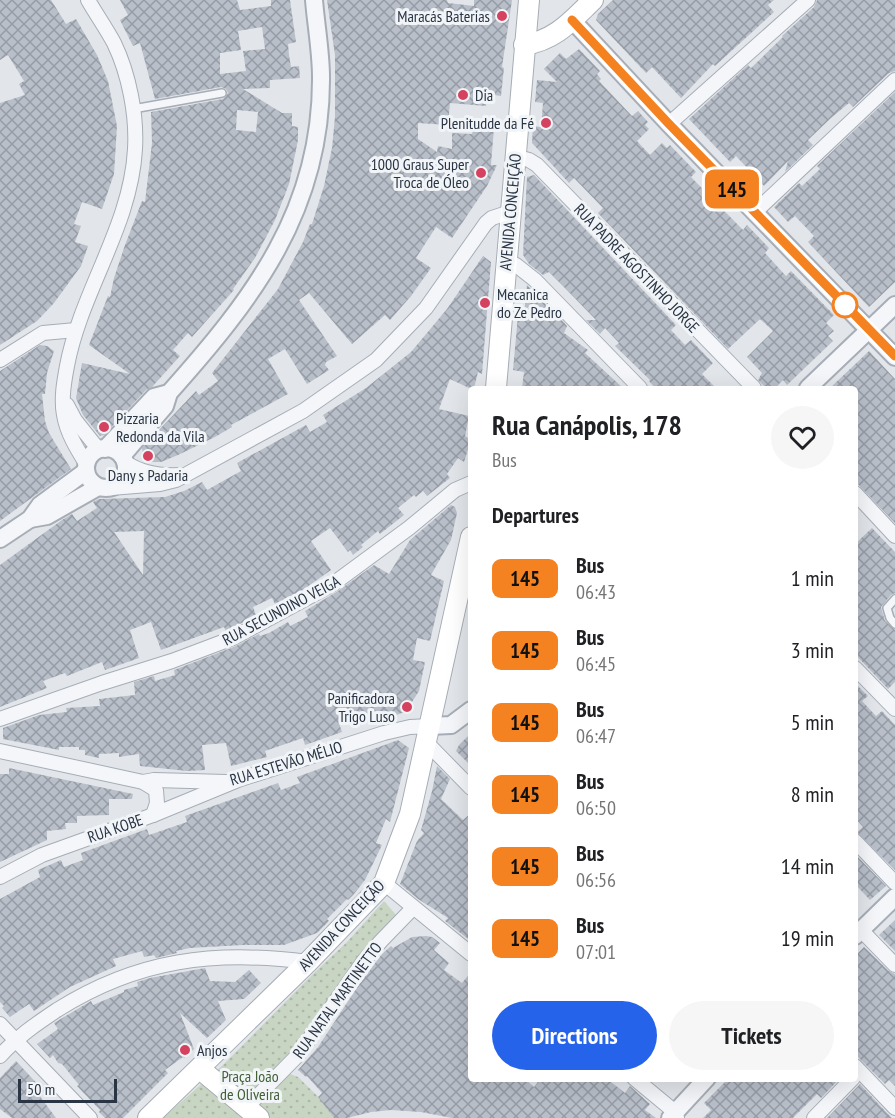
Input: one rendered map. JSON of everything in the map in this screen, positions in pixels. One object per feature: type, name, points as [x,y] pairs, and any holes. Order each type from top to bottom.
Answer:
[{"type":"main road","name":"AVENIDA CONCEIÇÃO","points":[[496,386],[529,0]]},
{"type":"main road","points":[[524,45],[550,38],[593,0]]},
{"type":"main road","name":"AVENIDA CONCEIÇÃO","points":[[148,1118],[200,1070],[384,883],[410,814],[468,551]]},
{"type":"main road","points":[[200,1070],[247,1115]]},
{"type":"street","points":[[88,0],[114,44],[126,78],[133,109],[135,148],[125,204],[76,330],[66,372],[63,397],[67,427],[88,477],[104,487],[160,484],[187,474],[303,411],[376,360],[426,308],[486,223],[492,218],[510,212]]},
{"type":"street","points":[[123,459],[165,406],[169,393],[223,332],[246,301],[276,253],[300,200],[309,170],[320,104],[321,76],[314,0]]},
{"type":"street","points":[[669,124],[808,0]]},
{"type":"street","points":[[572,20],[669,124],[895,357]]},
{"type":"street","points":[[755,212],[895,80]]},
{"type":"street","name":"RUA PADRE AGOSTINHO JORGE","points":[[514,156],[537,165],[752,386]]},
{"type":"street","points":[[506,262],[516,265],[535,280],[638,386]]},
{"type":"street","points":[[810,386],[895,305]]},
{"type":"street","points":[[0,360],[43,333],[76,330]]},
{"type":"street","points":[[0,539],[30,519],[40,505],[86,468],[91,456],[102,449],[154,397],[169,393]]},
{"type":"street","points":[[63,397],[75,420],[102,449],[117,452],[134,468],[154,474],[187,474]]},
{"type":"street","points":[[30,519],[47,516],[104,487],[122,481],[126,468],[123,459]]},
{"type":"street","name":"RUA SECUNDINO VEIGA","points":[[0,719],[233,638],[333,584],[401,534],[455,490],[468,484]]},
{"type":"street","points":[[858,496],[895,536]]},
{"type":"street","points":[[858,671],[895,709]]},
{"type":"street","points":[[468,712],[451,725],[428,734],[468,784]]},
{"type":"street","name":"RUA ESTEVÃO MÉLIO","points":[[0,751],[143,782],[154,780],[231,783],[384,733],[410,727],[428,734]]},
{"type":"street","points":[[143,782],[156,790],[157,803],[153,814]]},
{"type":"street","points":[[182,782],[186,801]]},
{"type":"street","name":"RUA KOBE","points":[[0,877],[42,855],[231,783]]},
{"type":"street","points":[[858,845],[895,883]]},
{"type":"street","points":[[384,883],[468,952]]},
{"type":"street","points":[[895,897],[858,933],[895,965]]},
{"type":"street","name":"RUA NATAL MARTINETTO","points":[[247,1115],[298,1055],[369,955],[413,908]]},
{"type":"street","points":[[0,1056],[15,1039],[81,995],[151,967],[178,961],[217,958],[269,957],[308,962]]},
{"type":"street","points":[[0,1024],[90,1118]]},
{"type":"street","points":[[858,1075],[895,1108]]},
{"type":"street","points":[[638,1082],[674,1116],[704,1082]]},
{"type":"street","points":[[814,1118],[848,1082]]},
{"type":"lane","points":[[133,109],[222,93]]},
{"type":"lane","points":[[895,599],[887,608],[895,624]]},
{"type":"green space","name":"Praça João de Oliveira","points":[[384,901],[397,916],[282,1071],[298,1077],[340,1118],[163,1118],[224,1064],[347,942]]},
{"type":"building","points":[[0,0],[51,0],[66,24],[76,19],[97,55],[108,81],[117,126],[114,174],[102,209],[82,202],[74,224],[81,226],[75,242],[88,246],[81,266],[54,303],[37,321],[0,345],[0,103],[25,95],[19,84],[24,81],[8,55],[0,60]]},
{"type":"building","points":[[120,0],[237,0],[240,10],[271,6],[271,0],[290,0],[296,42],[288,44],[289,55],[291,67],[299,66],[300,78],[270,80],[270,88],[243,89],[282,113],[292,113],[292,126],[298,127],[298,140],[289,184],[275,220],[255,258],[234,290],[192,337],[188,333],[173,350],[180,356],[152,387],[146,390],[104,435],[100,436],[83,415],[76,398],[82,363],[130,374],[89,345],[108,296],[110,297],[125,245],[142,201],[145,202],[152,143],[151,112],[223,99],[228,93],[221,87],[155,99],[140,43],[133,46],[120,20],[128,15]],"holes":[[[262,27],[265,49],[243,51],[246,71],[220,74],[220,53],[241,50],[238,31]],[[237,110],[258,112],[256,132],[236,130]]]},
{"type":"building","points":[[327,0],[447,0],[448,3],[474,6],[474,0],[512,0],[502,67],[504,68],[501,96],[487,94],[486,106],[450,103],[448,125],[418,123],[418,139],[437,152],[438,146],[452,149],[452,133],[472,134],[473,130],[482,131],[483,127],[494,127],[491,165],[497,165],[487,186],[452,238],[436,227],[416,258],[431,268],[390,320],[385,315],[352,344],[309,293],[299,300],[337,356],[326,362],[325,365],[329,370],[307,384],[285,349],[268,359],[288,394],[231,425],[232,427],[215,437],[161,462],[149,462],[143,456],[142,448],[196,391],[199,395],[218,381],[212,373],[278,289],[312,224],[324,186],[332,148],[335,117],[335,55]]},
{"type":"building","points":[[613,0],[774,0],[768,5],[774,12],[715,66],[713,64],[681,98],[652,67],[646,73],[596,20],[598,14]]},
{"type":"building","points":[[817,0],[895,0],[895,71],[889,73],[853,107],[849,103],[831,118],[808,140],[813,145],[785,172],[788,161],[764,186],[736,156],[730,162],[689,119],[748,65],[751,68],[814,7]]},
{"type":"building","points":[[579,49],[600,71],[597,74],[601,79],[599,81],[632,116],[638,111],[648,122],[645,125],[649,129],[637,141],[650,155],[662,143],[667,148],[670,145],[696,172],[691,177],[743,230],[747,225],[769,248],[765,253],[786,276],[791,271],[834,315],[826,323],[834,331],[828,336],[833,341],[787,385],[783,380],[777,386],[764,386],[758,380],[762,373],[747,357],[773,331],[760,319],[728,349],[598,213],[603,208],[574,178],[569,183],[532,143],[533,126],[541,127],[543,103],[535,102],[537,80],[557,82],[544,69],[560,53],[566,59]]},
{"type":"building","points":[[895,92],[895,282],[869,307],[808,242],[814,236],[795,216],[788,222],[774,207],[799,183],[802,186],[820,169],[817,166]]},
{"type":"building","points":[[534,175],[676,325],[671,330],[685,345],[691,340],[713,363],[702,374],[714,386],[653,386],[615,346],[619,343],[605,328],[600,334],[586,320],[596,320],[549,272],[543,275],[529,264],[523,255],[527,177]]},
{"type":"building","points":[[483,256],[491,262],[482,374],[478,372],[474,386],[468,388],[450,379],[439,409],[468,416],[465,436],[468,438],[468,449],[464,462],[458,458],[447,474],[450,478],[427,496],[423,491],[416,497],[414,495],[398,508],[404,515],[380,534],[378,531],[353,555],[350,550],[348,552],[330,528],[311,541],[331,570],[300,592],[275,604],[272,598],[253,607],[256,615],[229,630],[226,631],[224,627],[161,650],[151,622],[130,630],[139,658],[105,670],[102,662],[67,676],[65,673],[43,681],[47,688],[0,707],[0,565],[72,514],[77,521],[97,508],[93,502],[99,499],[165,497],[202,482],[207,490],[241,471],[237,463],[306,425],[310,432],[327,422],[323,415],[366,388],[411,352],[447,309]],"holes":[[[144,531],[143,575],[114,532]]]},
{"type":"building","points":[[527,285],[552,311],[547,316],[559,317],[567,326],[564,333],[588,350],[585,353],[621,386],[522,386],[524,372],[513,370],[518,315],[524,315]]},
{"type":"building","points":[[40,345],[47,346],[54,351],[47,373],[45,394],[42,394],[45,421],[49,433],[71,469],[0,521],[0,371]]},
{"type":"building","points":[[869,351],[895,379],[895,523],[858,484],[858,386],[832,386]]},
{"type":"building","points":[[451,505],[455,507],[457,513],[451,540],[431,575],[444,581],[430,641],[417,638],[413,660],[425,662],[419,691],[410,710],[361,725],[357,717],[339,723],[342,732],[305,745],[303,738],[265,751],[267,757],[231,766],[226,743],[202,745],[205,770],[187,771],[140,766],[139,754],[119,757],[119,753],[99,754],[99,758],[85,755],[85,750],[79,750],[79,747],[59,747],[59,750],[3,739],[3,728],[39,715],[67,712],[66,708],[100,706],[99,699],[135,695],[134,682],[154,676],[155,681],[175,675],[174,670],[236,646],[259,634],[260,636],[269,633],[288,622],[290,626],[308,617],[305,611],[374,565],[389,574],[410,540]]},
{"type":"building","points":[[872,528],[895,552],[895,593],[881,607],[885,621],[895,630],[895,682],[888,689],[858,657],[858,541]]},
{"type":"building","points":[[858,686],[868,696],[862,701],[876,716],[882,711],[895,725],[895,870],[858,833],[863,827],[858,821]]},
{"type":"building","points":[[468,736],[468,763],[456,751]]},
{"type":"building","points":[[398,740],[409,748],[390,822],[386,819],[376,843],[382,845],[365,880],[354,894],[327,919],[329,921],[317,933],[284,945],[190,948],[156,958],[154,955],[144,957],[142,951],[113,959],[116,966],[70,987],[34,1011],[29,1004],[10,1017],[2,1008],[4,1006],[0,1002],[0,899],[40,877],[38,870],[61,860],[64,867],[83,860],[81,853],[147,829],[149,835],[187,822],[185,816],[278,783],[281,790],[300,783],[297,777]]},
{"type":"building","points":[[437,766],[450,779],[441,799],[463,820],[468,816],[468,939],[445,921],[448,918],[418,899],[400,884],[417,841],[424,833],[421,830]]},
{"type":"building","points":[[9,768],[133,794],[132,799],[109,799],[109,815],[77,816],[77,823],[65,823],[66,829],[47,831],[47,840],[0,862],[0,774],[9,774]]},
{"type":"building","points":[[858,857],[886,886],[870,900],[858,887]]},
{"type":"building","points":[[895,920],[895,951],[879,935]]},
{"type":"building","points":[[412,937],[432,937],[440,943],[434,950],[449,963],[444,970],[462,983],[468,976],[468,1082],[528,1082],[534,1087],[538,1082],[611,1082],[625,1093],[630,1086],[650,1104],[645,1110],[656,1118],[452,1118],[421,1112],[391,1110],[347,1118],[334,1118],[318,1097],[322,1093],[307,1076],[298,1070],[318,1047],[382,954],[391,946],[393,948]]},
{"type":"building","points":[[864,947],[895,974],[895,1086],[889,1080],[885,1084],[858,1057],[858,953]]},
{"type":"building","points":[[205,968],[210,981],[235,982],[249,970],[261,983],[244,999],[218,1001],[226,1020],[207,1038],[180,1013],[194,1049],[165,1070],[168,1073],[123,1118],[105,1118],[77,1086],[79,1085],[62,1064],[58,1063],[53,1055],[50,1058],[37,1044],[58,1029],[54,1023],[91,1001],[93,1005],[138,986],[137,982],[150,978]]},
{"type":"building","points":[[16,1061],[44,1091],[39,1095],[56,1118],[12,1118],[0,1109],[0,1078]]},
{"type":"building","points":[[725,1082],[836,1082],[821,1098],[817,1094],[793,1118],[703,1118],[711,1110],[704,1103]]},
{"type":"building","points":[[860,1084],[892,1118],[827,1118]]},
{"type":"bus line","name":"145","points":[[572,20],[669,124],[895,356]]},
{"type":"place","name":"Maracás Baterias","points":[[502,16]]},
{"type":"place","name":"Dia","points":[[463,95]]},
{"type":"place","name":"Plenitudde da Fé","points":[[546,123]]},
{"type":"place","name":"1000 Graus Super Troca de Óleo","points":[[481,173]]},
{"type":"place","name":"Mecanica do Ze Pedro","points":[[485,303]]},
{"type":"place","name":"Pizzaria Redonda da Vila","points":[[104,427]]},
{"type":"place","name":"Dany s Padaria","points":[[148,456]]},
{"type":"place","name":"Panificadora Trigo Luso","points":[[407,707]]},
{"type":"place","name":"Anjos","points":[[185,1050]]}]
